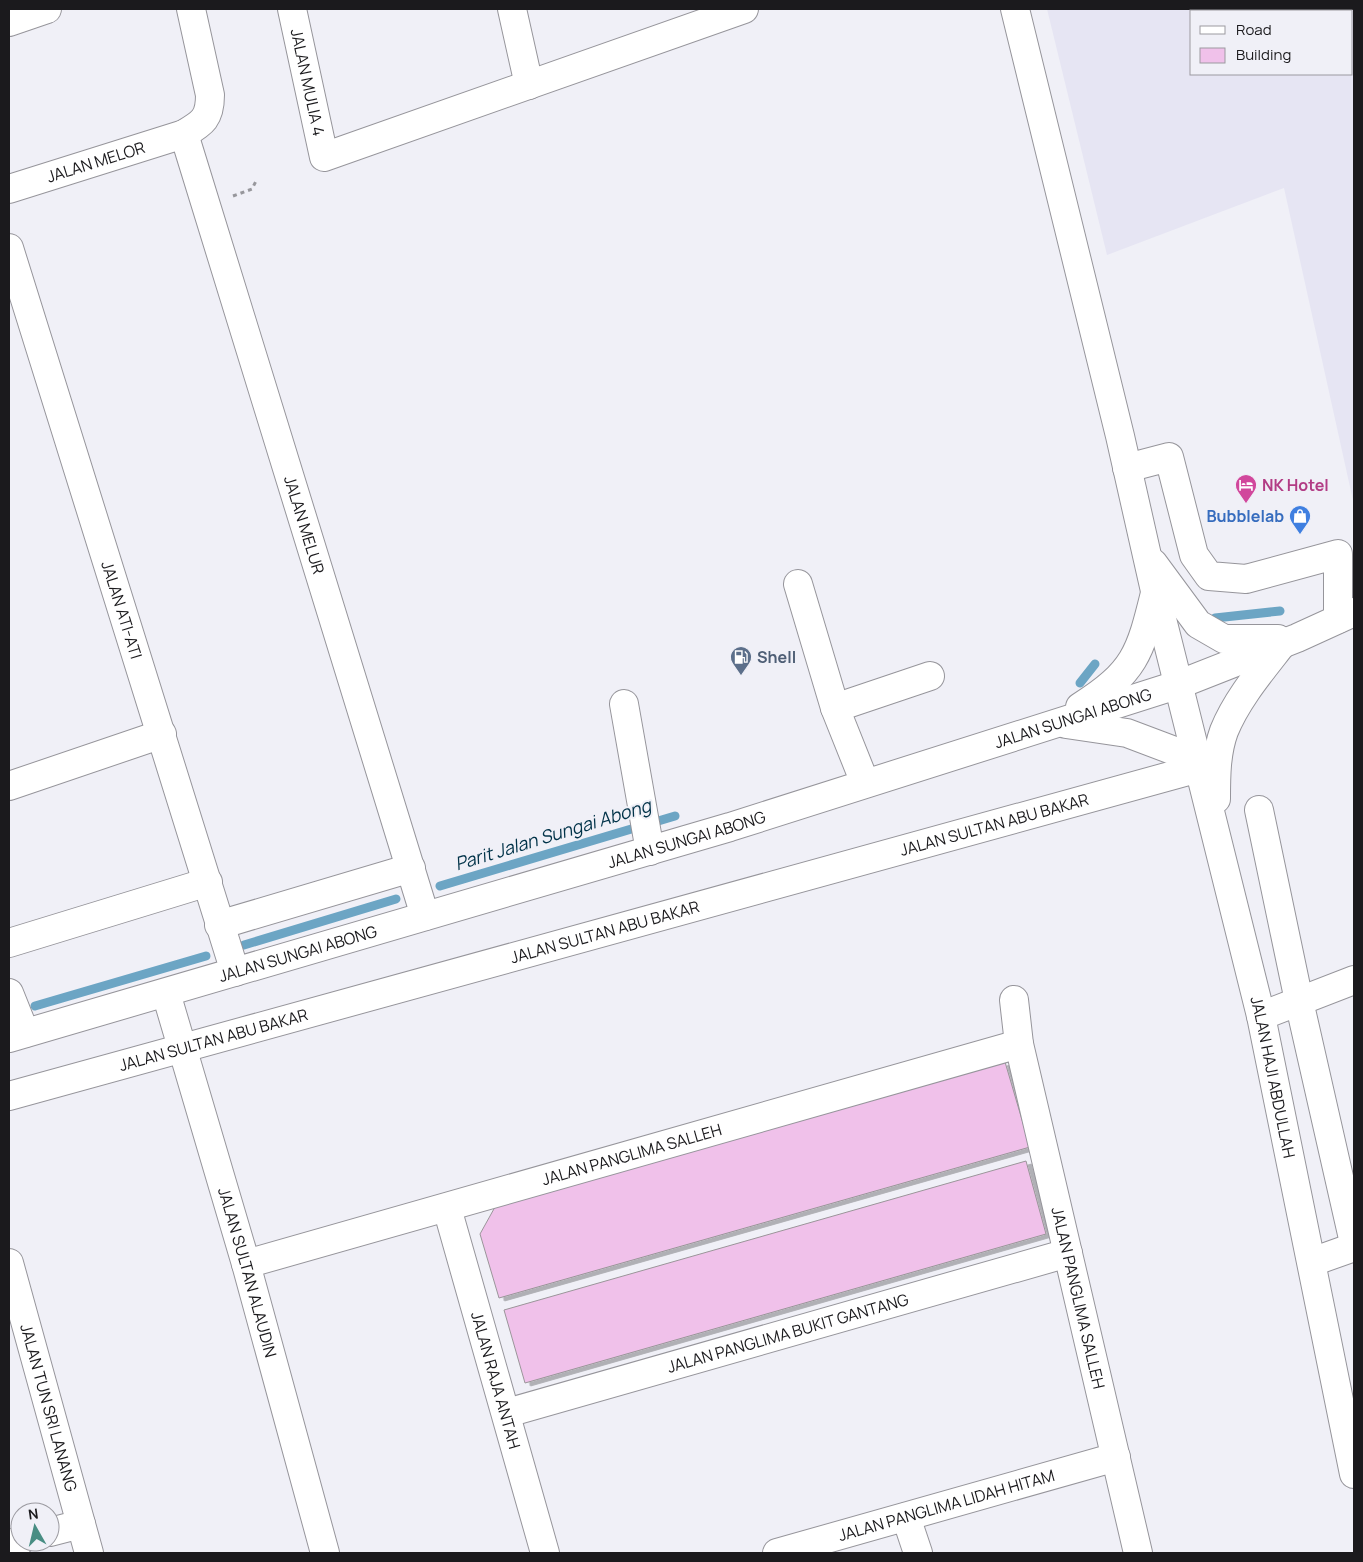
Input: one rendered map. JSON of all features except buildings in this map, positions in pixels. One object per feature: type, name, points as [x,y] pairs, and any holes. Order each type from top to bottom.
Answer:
[{"type":"street","points":[[9,22],[47,9]]},
{"type":"street","name":"JALAN MELOR","points":[[9,189],[184,134],[202,123],[210,109],[210,95],[191,9]]},
{"type":"street","name":"JALAN MULIA 4","points":[[292,9],[324,157],[529,85]]},
{"type":"street","points":[[512,9],[529,85],[735,10]]},
{"type":"street","name":"JALAN HAJI ABDULLAH","points":[[1015,9],[1127,468],[1155,591],[1180,684],[1261,1016],[1354,1470]]},
{"type":"street","name":"JALAN MELUR","points":[[184,134],[426,916]]},
{"type":"street","name":"JALAN ATI-ATI","points":[[9,248],[235,972]]},
{"type":"street","points":[[1127,468],[1169,457],[1194,555],[1210,576],[1246,578],[1338,554],[1346,615]]},
{"type":"street","points":[[1146,554],[1198,624],[1224,639],[1289,641]]},
{"type":"street","points":[[798,584],[836,708],[866,783]]},
{"type":"street","points":[[1050,725],[1108,689],[1126,670],[1143,641],[1155,591]]},
{"type":"street","name":"JALAN SUNGAI ABONG","points":[[17,1036],[650,851],[1180,684],[1289,641],[1346,615]]},
{"type":"street","points":[[1216,830],[1216,769],[1224,731],[1253,682],[1289,641]]},
{"type":"street","points":[[836,708],[930,676]]},
{"type":"street","points":[[624,704],[650,851]]},
{"type":"street","points":[[1050,725],[1127,733],[1198,763]]},
{"type":"street","points":[[9,786],[162,734]]},
{"type":"street","name":"JALAN SULTAN ABU BAKAR","points":[[9,1096],[1198,763]]},
{"type":"street","points":[[1259,810],[1299,1001],[1354,1245],[1312,1262]]},
{"type":"street","points":[[219,925],[411,868]]},
{"type":"street","points":[[9,943],[208,882]]},
{"type":"street","points":[[1261,1016],[1354,980]]},
{"type":"street","name":"JALAN SULTAN ALAUDIN","points":[[166,992],[246,1264],[325,1553]]},
{"type":"street","points":[[9,993],[17,1036]]},
{"type":"street","name":"JALAN PANGLIMA SALLEH","points":[[1014,1000],[1018,1044],[1138,1553]]},
{"type":"street","name":"JALAN PANGLIMA SALLEH","points":[[246,1264],[1018,1044]]},
{"type":"street","name":"JALAN RAJA ANTAH","points":[[447,1208],[507,1413],[545,1553]]},
{"type":"street","name":"JALAN PANGLIMA BUKIT GANTANG","points":[[507,1413],[1068,1253]]},
{"type":"street","name":"JALAN TUN SRI LANANG","points":[[9,1263],[17,1323],[89,1553]]},
{"type":"street","name":"JALAN PANGLIMA LIDAH HITAM","points":[[777,1553],[1116,1457]]},
{"type":"street","points":[[906,1517],[918,1553]]},
{"type":"street","points":[[60,1529],[81,1524]]},
{"type":"shaded area","points":[[1047,9],[1354,9],[1354,505],[1284,188],[1107,255]]},
{"type":"waterway","name":"Parit Jalan Sungai Abong","points":[[1215,618],[1280,611]]},
{"type":"waterway","name":"Parit Jalan Sungai Abong","points":[[1080,683],[1095,664]]},
{"type":"waterway","name":"Parit Jalan Sungai Abong","points":[[440,886],[675,816]]},
{"type":"waterway","name":"Parit Jalan Sungai Abong","points":[[244,945],[396,899]]},
{"type":"waterway","name":"Parit Jalan Sungai Abong","points":[[35,1006],[206,956]]},
{"type":"place","name":"NK Hotel","points":[[1246,504]]},
{"type":"place","name":"Bubblelab","points":[[1300,535]]},
{"type":"place","name":"Shell","points":[[741,676]]}]
